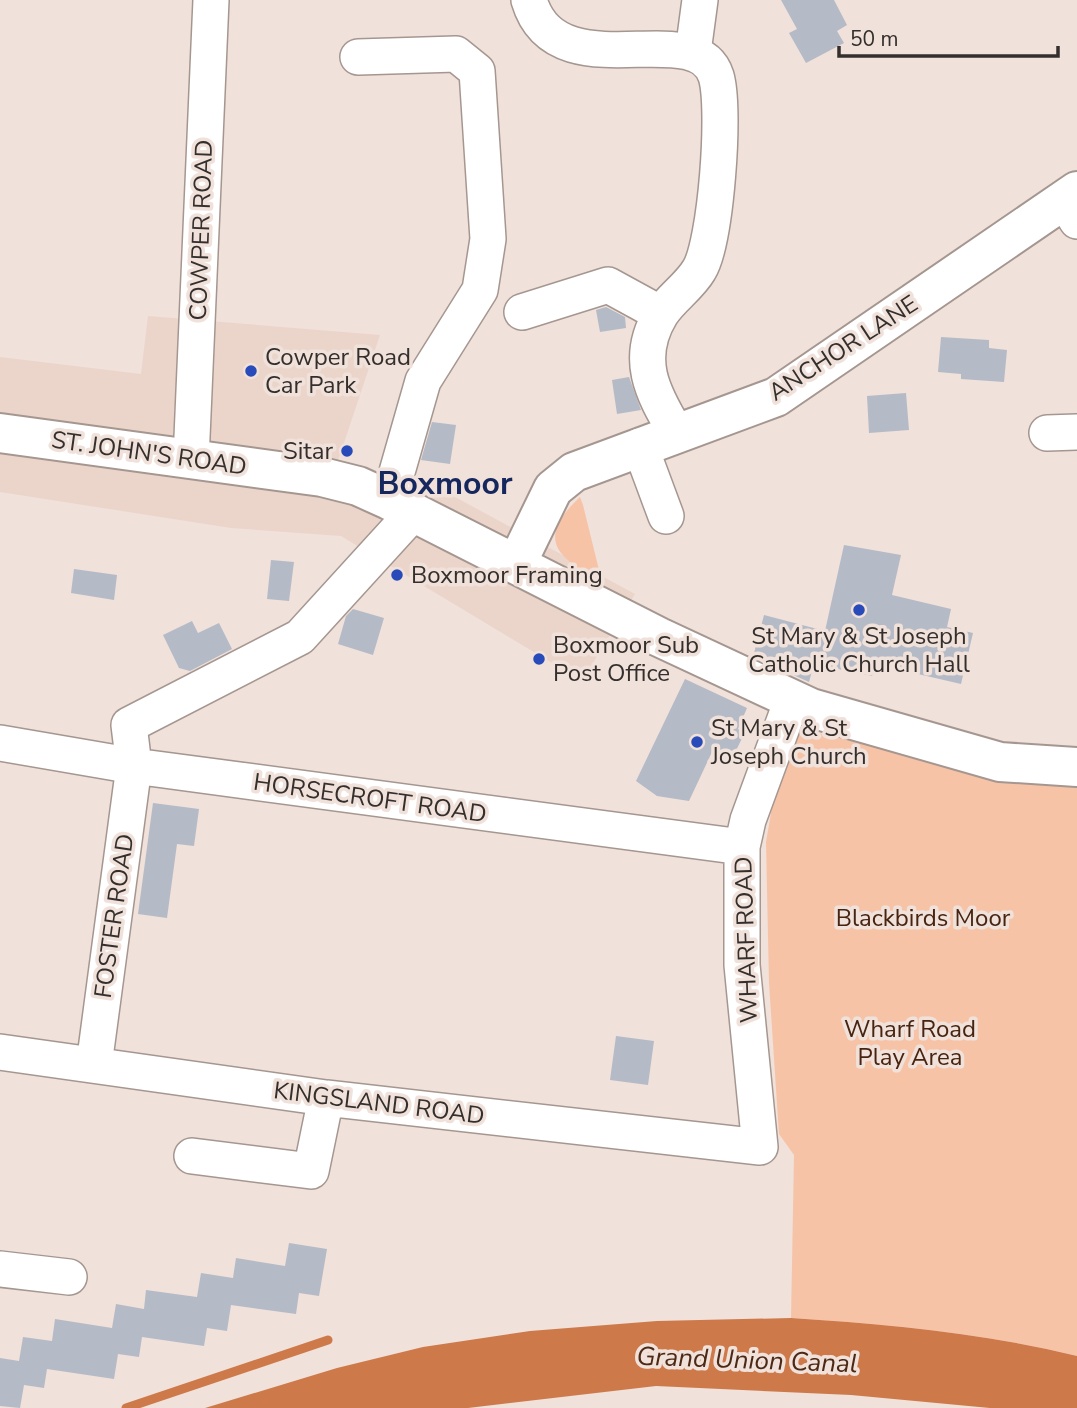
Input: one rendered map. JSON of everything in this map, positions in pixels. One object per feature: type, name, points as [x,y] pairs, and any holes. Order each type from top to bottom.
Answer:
[{"type":"street","name":"COWPER ROAD","points":[[191,460],[211,0]]},
{"type":"street","points":[[529,0],[537,22],[550,36],[566,44],[610,51],[693,52],[707,59],[716,76],[720,101],[715,216],[700,269],[661,314],[646,349],[653,396],[676,432]]},
{"type":"street","points":[[693,52],[700,0]]},
{"type":"street","points":[[358,57],[456,54],[477,71],[488,239],[480,290],[423,382],[401,506]]},
{"type":"street","name":"ANCHOR LANE","points":[[517,564],[553,489],[574,472],[776,397],[1073,204]]},
{"type":"street","points":[[522,312],[608,285],[661,314]]},
{"type":"street","name":"ST. JOHN'S ROAD","points":[[0,433],[322,477],[358,486],[659,637],[792,700],[885,731],[1000,762],[1077,767]]},
{"type":"street","points":[[640,446],[666,516]]},
{"type":"street","name":"FOSTER ROAD","points":[[94,1065],[134,766],[129,725],[300,637],[401,506]]},
{"type":"street","name":"WHARF ROAD","points":[[760,1147],[742,965],[742,848],[748,820],[792,700]]},
{"type":"street","name":"HORSECROFT ROAD","points":[[0,743],[134,766],[742,848]]},
{"type":"street","name":"KINGSLAND ROAD","points":[[0,1052],[326,1098],[760,1147]]},
{"type":"street","points":[[192,1156],[311,1171],[326,1098]]},
{"type":"street","points":[[0,1269],[69,1277]]},
{"type":"shaded area","points":[[148,316],[380,335],[335,470],[429,483],[635,594],[582,681],[341,536],[231,528],[0,492],[0,357],[141,374]]},
{"type":"green space","points":[[580,497],[602,582],[574,565],[557,547],[555,536],[558,525]]},
{"type":"green space","name":"Blackbirds Moor","points":[[809,731],[996,773],[1077,781],[1077,1356],[1006,1341],[935,1331],[791,1318],[794,1155],[779,1134],[769,983],[766,842],[776,784],[797,735]]},
{"type":"water","name":"Grand Union Canal","points":[[791,1318],[935,1331],[1006,1341],[1077,1356],[1077,1408],[990,1408],[851,1395],[656,1386],[468,1408],[205,1408],[337,1368],[423,1347],[530,1331],[657,1321]]},
{"type":"building","points":[[781,0],[834,0],[847,25],[837,31],[844,43],[806,63],[789,33],[797,29]]},
{"type":"building","points":[[606,307],[625,317],[626,328],[600,332],[596,310]]},
{"type":"building","points":[[941,337],[989,340],[989,348],[1007,350],[1004,382],[961,379],[961,374],[938,372]]},
{"type":"building","points":[[629,377],[641,410],[617,414],[612,380]]},
{"type":"building","points":[[906,393],[909,430],[869,433],[867,396]]},
{"type":"building","points":[[432,422],[456,425],[450,464],[421,460]]},
{"type":"building","points":[[844,545],[901,555],[892,595],[951,609],[947,627],[973,633],[961,684],[875,664],[872,676],[814,664],[809,682],[753,657],[764,615],[825,631]]},
{"type":"building","points":[[271,560],[294,562],[289,601],[267,599]]},
{"type":"building","points":[[74,569],[117,575],[114,600],[71,593]]},
{"type":"building","points":[[353,609],[384,618],[373,655],[338,644],[346,616]]},
{"type":"building","points":[[192,621],[198,633],[219,623],[232,649],[190,671],[179,668],[163,635]]},
{"type":"building","name":"St Mary & St Joseph Church","points":[[685,679],[747,708],[738,729],[745,732],[731,761],[712,752],[689,801],[657,796],[636,781]]},
{"type":"building","points":[[153,803],[199,809],[194,846],[177,844],[167,918],[138,914]]},
{"type":"building","points":[[616,1036],[654,1041],[648,1085],[610,1080]]},
{"type":"building","points":[[289,1243],[327,1249],[319,1296],[299,1293],[296,1314],[231,1305],[227,1331],[207,1328],[204,1346],[142,1337],[139,1357],[118,1354],[114,1379],[47,1369],[44,1388],[24,1385],[20,1408],[0,1406],[0,1358],[19,1361],[23,1337],[52,1341],[55,1319],[112,1328],[116,1304],[144,1309],[146,1290],[197,1297],[201,1273],[233,1278],[236,1258],[285,1266]]},
{"type":"waterway","points":[[126,1408],[328,1340]]},
{"type":"place","name":"Cowper Road Car Park","points":[[251,371]]},
{"type":"place","name":"Sitar","points":[[347,451]]},
{"type":"place","name":"Boxmoor Framing","points":[[397,575]]},
{"type":"place","name":"St Mary & St Joseph Catholic Church Hall","points":[[859,610]]},
{"type":"place","name":"Boxmoor Sub Post Office","points":[[539,659]]},
{"type":"place","name":"St Mary & St Joseph Church","points":[[697,742]]},
{"type":"district","name":"Boxmoor","points":[[445,483]]},
{"type":"park label","name":"Wharf Road Play Area","points":[[910,1043]]}]
